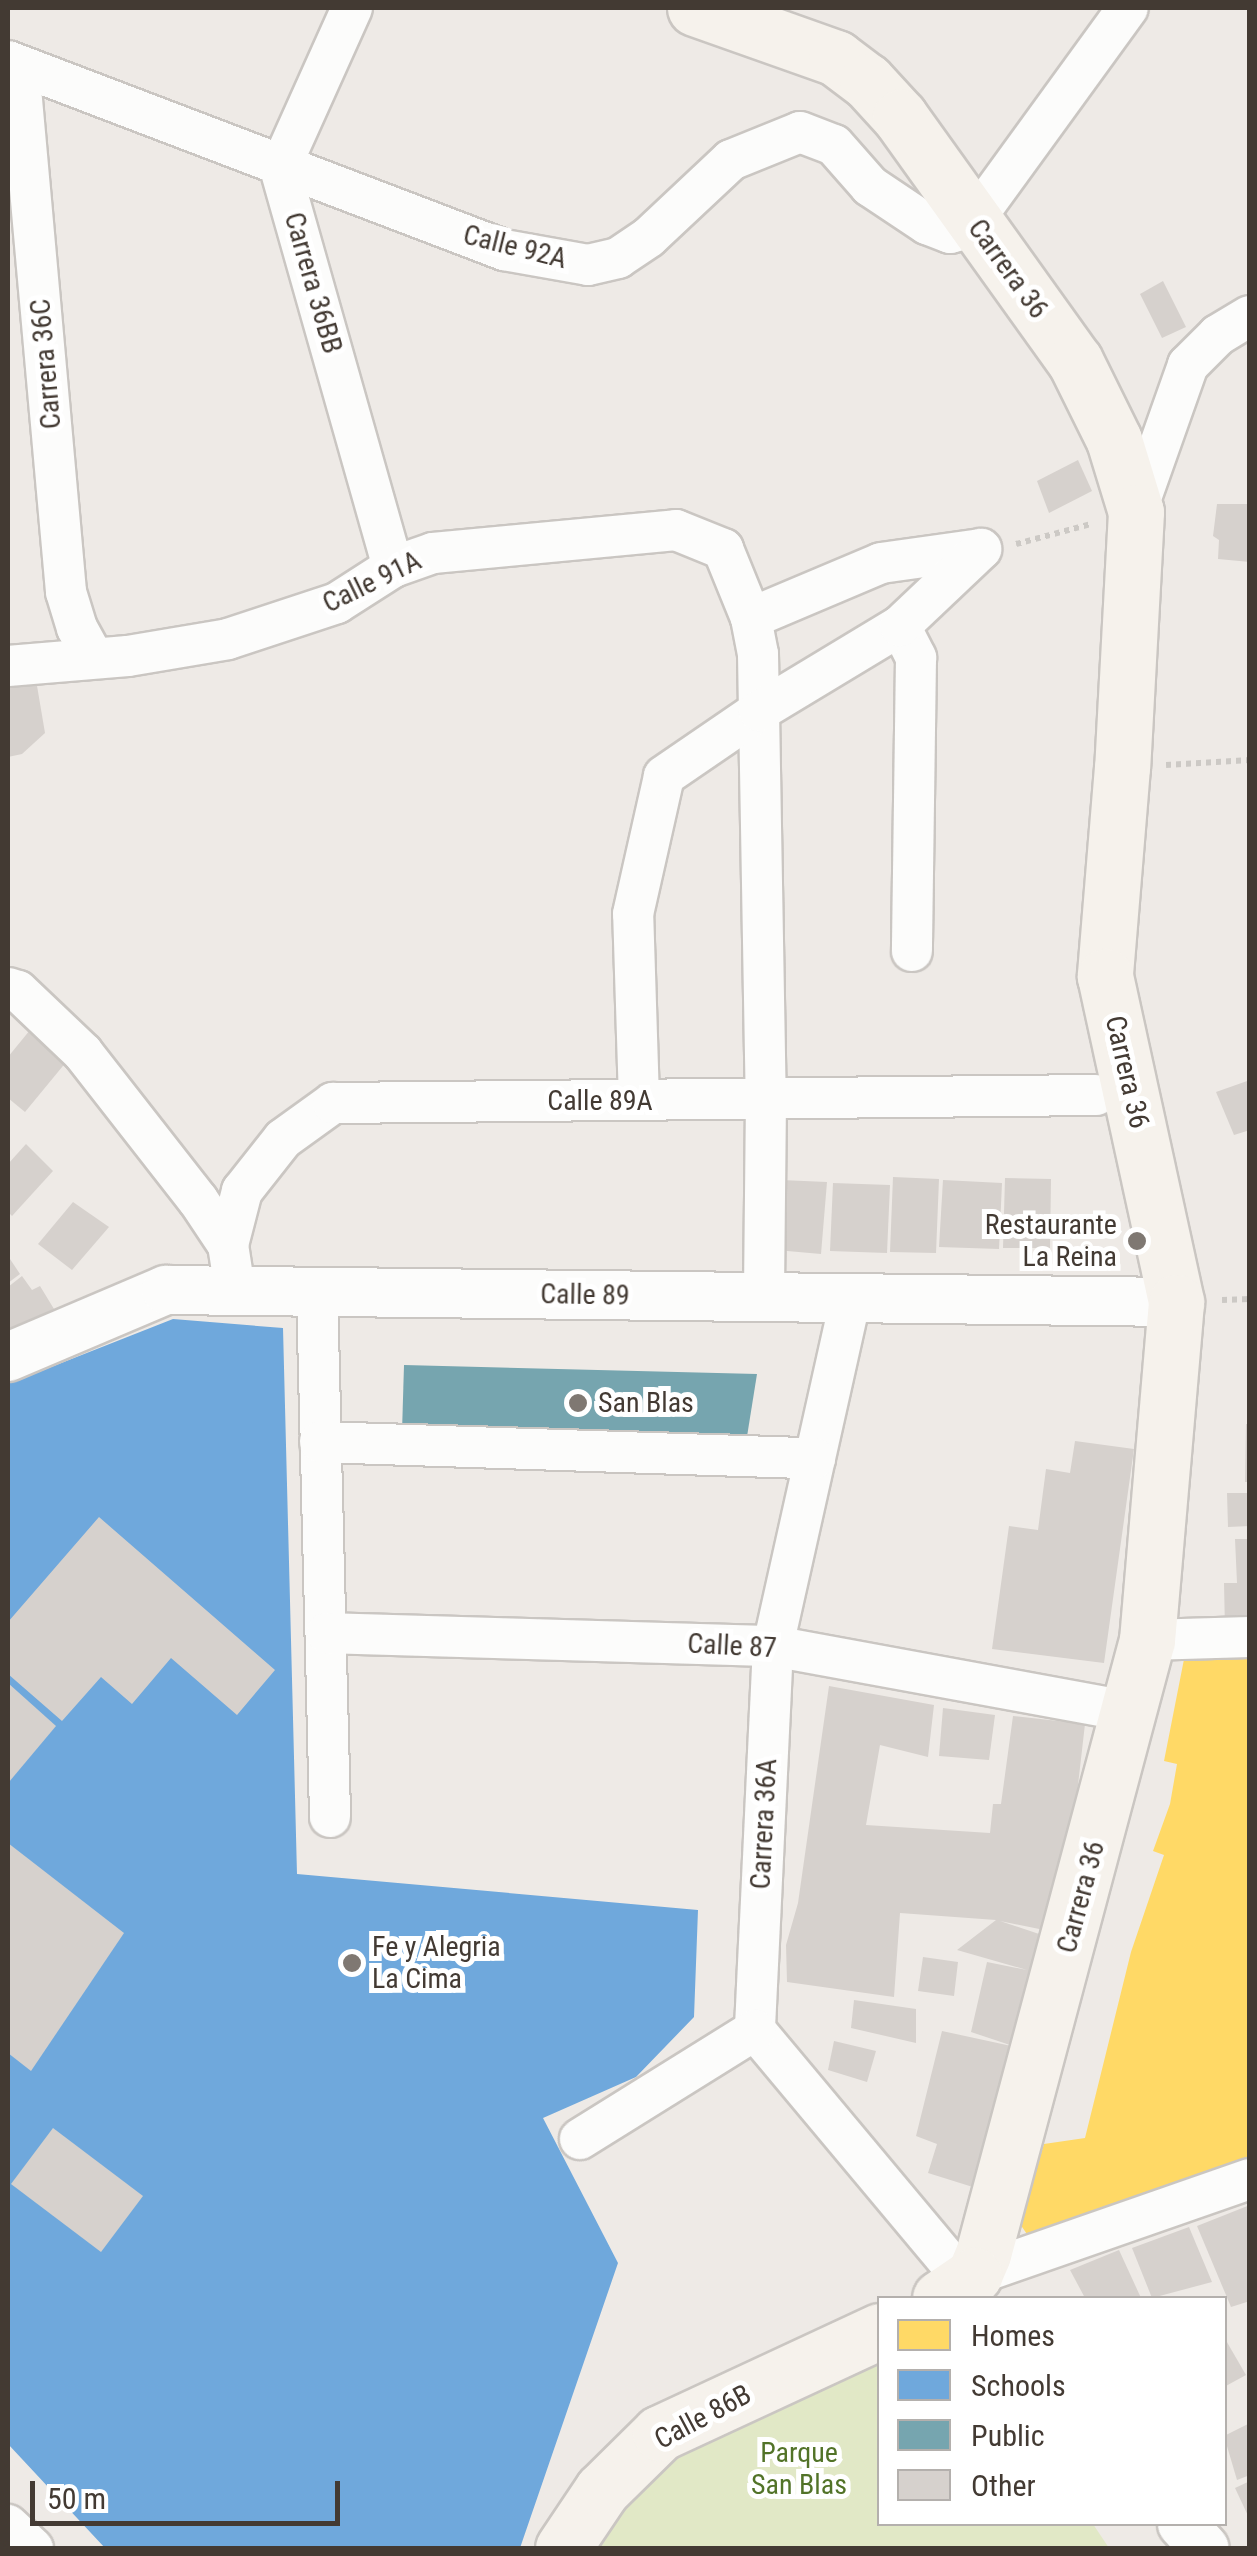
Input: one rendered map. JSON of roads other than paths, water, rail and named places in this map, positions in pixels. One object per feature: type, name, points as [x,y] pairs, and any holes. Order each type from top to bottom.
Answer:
[{"type":"main road","name":"Carrera 36","points":[[695,8],[836,58],[900,117],[1075,361],[1114,440],[1136,512],[1122,767],[1105,976],[1176,1302],[1147,1640],[1132,1712],[964,2289]]},
{"type":"main road","name":"Calle 86B","points":[[564,2548],[602,2490],[660,2432],[877,2332]]},
{"type":"street","points":[[280,168],[352,8]]},
{"type":"street","points":[[973,221],[1128,8]]},
{"type":"street","name":"Calle 92A","points":[[13,63],[280,168],[504,250],[588,264],[618,258],[649,237],[732,160],[800,132],[834,145],[870,186],[928,224],[950,233],[973,221]]},
{"type":"street","name":"Carrera 36C","points":[[13,63],[66,592],[77,628],[93,657]]},
{"type":"street","name":"Carrera 36BB","points":[[280,168],[393,568]]},
{"type":"street","points":[[1136,512],[1188,365],[1218,334],[1250,316]]},
{"type":"street","name":"Calle 91A","points":[[8,666],[128,656],[228,640],[336,603],[393,568],[433,553],[676,530],[723,549],[751,618],[758,654],[766,1100],[764,1297]]},
{"type":"street","points":[[639,1100],[633,914],[664,776],[759,710],[900,626],[981,549],[881,563],[751,618]]},
{"type":"street","points":[[900,626],[916,658],[912,952]]},
{"type":"street","points":[[8,988],[18,991],[83,1053],[198,1200],[231,1268]]},
{"type":"street","name":"Calle 89A","points":[[231,1268],[242,1190],[283,1138],[333,1103],[1096,1095]]},
{"type":"street","name":"Calle 89","points":[[8,1357],[166,1290],[231,1268],[317,1292],[1176,1302]]},
{"type":"street","points":[[317,1292],[330,1816]]},
{"type":"street","name":"Carrera 36A","points":[[754,2030],[773,1646],[851,1298]]},
{"type":"street","points":[[320,1442],[815,1458]]},
{"type":"street","name":"Calle 87","points":[[327,1633],[773,1646],[1132,1712]]},
{"type":"street","points":[[1147,1640],[1250,1637]]},
{"type":"street","points":[[580,2139],[754,2030],[964,2289],[1250,2179]]},
{"type":"street","points":[[8,2524],[32,2548]]},
{"type":"street","points":[[1184,2526],[1204,2548]]},
{"type":"place","name":"Restaurante La Reina","points":[[1137,1241]]},
{"type":"place","name":"San Blas","points":[[578,1403]]},
{"type":"place","name":"Fe y Alegria La Cima","points":[[352,1963]]},
{"type":"park label","name":"Parque San Blas","points":[[799,2469]]}]
